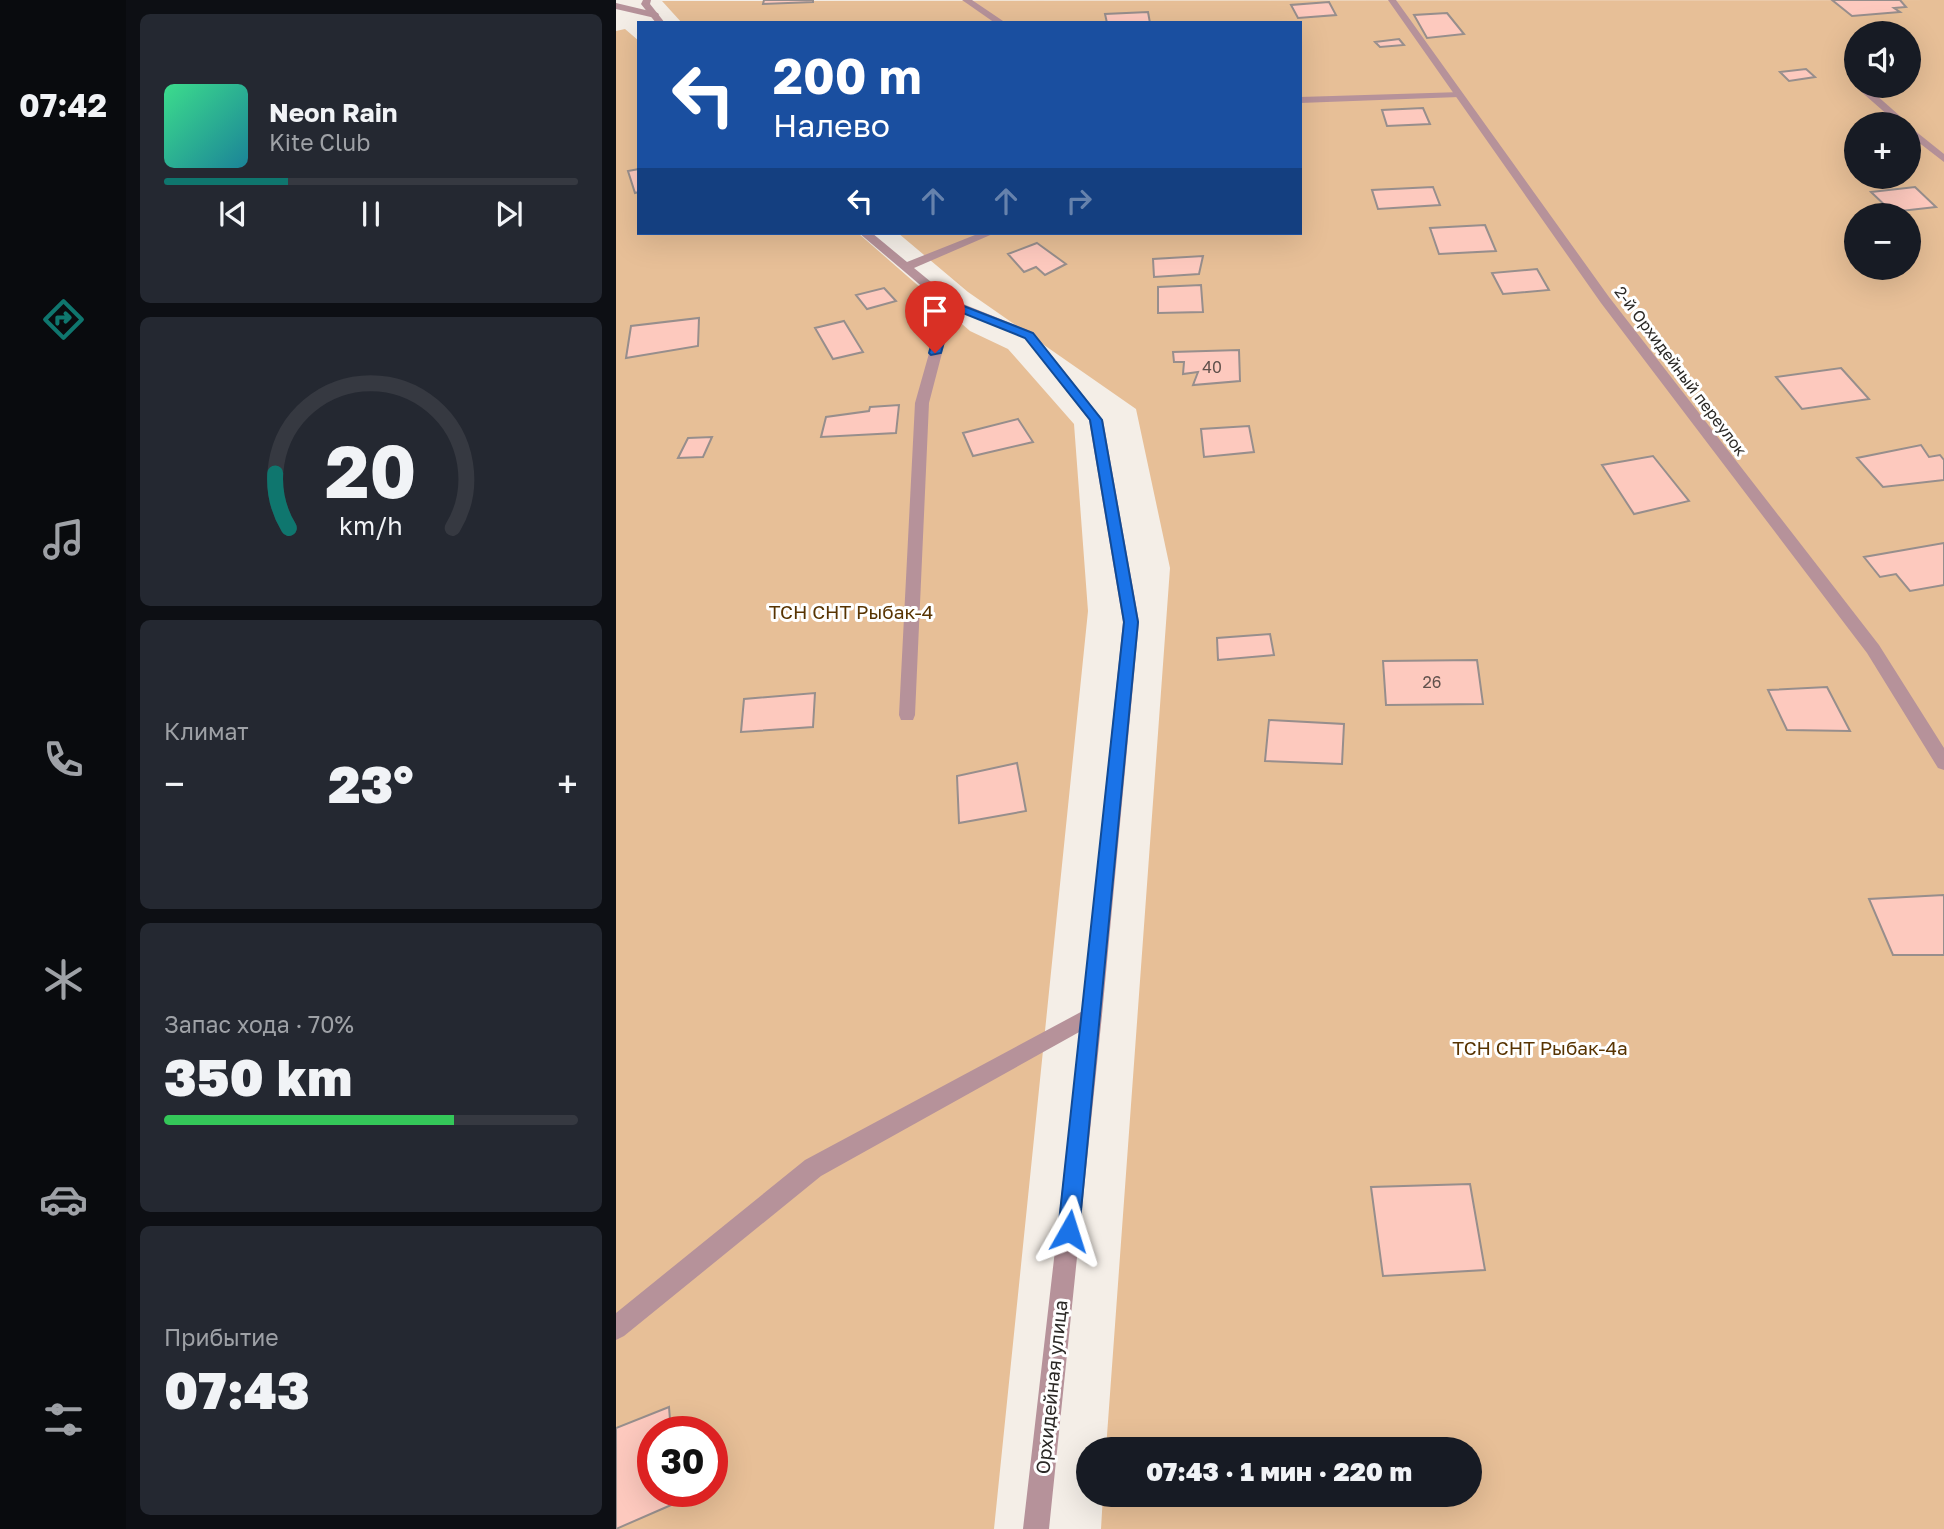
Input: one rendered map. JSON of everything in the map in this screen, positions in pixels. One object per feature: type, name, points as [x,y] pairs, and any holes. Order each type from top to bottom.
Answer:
[{"type":"street","points":[[648,0],[645,4],[658,19]]},
{"type":"street","points":[[966,0],[999,21]]},
{"type":"street","name":"2-й Орхидейный переулок","points":[[1392,0],[1605,300],[1872,649],[1944,763]]},
{"type":"street","points":[[616,6],[658,19]]},
{"type":"street","points":[[1302,100],[1459,94]]},
{"type":"street","points":[[1874,98],[1890,112]]},
{"type":"street","points":[[1921,139],[1944,159]]},
{"type":"street","points":[[870,235],[948,303],[922,403],[907,715]]},
{"type":"street","name":"Орхидейная улица","points":[[870,235],[948,303],[1029,335],[1096,420],[1131,622],[1093,1015],[1036,1529]]},
{"type":"street","points":[[906,267],[984,235]]},
{"type":"street","points":[[616,1328],[813,1168],[1093,1015]]},
{"type":"green space","name":"ТСН СНТ Рыбак-4а","points":[[1944,0],[1944,1529],[1101,1529],[1102,1507],[1482,1507],[1482,1437],[1107,1437],[1170,568],[1136,409],[968,292],[900,235],[1302,235],[1302,21],[680,21],[662,1]]},
{"type":"green space","name":"ТСН СНТ Рыбак-4","points":[[625,29],[637,39],[637,235],[860,235],[970,331],[1008,349],[1074,424],[1088,611],[994,1529],[616,1529],[616,31]]},
{"type":"building","points":[[764,0],[813,0],[813,2],[763,4]]},
{"type":"building","points":[[1832,0],[1900,0],[1906,7],[1894,8],[1900,12],[1852,16]]},
{"type":"building","points":[[1329,2],[1336,15],[1298,18],[1291,5]]},
{"type":"building","points":[[1148,12],[1150,21],[1107,21],[1105,14]]},
{"type":"building","points":[[1447,13],[1464,34],[1427,38],[1414,15]]},
{"type":"building","points":[[1399,39],[1404,45],[1380,47],[1375,42]]},
{"type":"building","points":[[1806,69],[1815,77],[1789,81],[1780,72]]},
{"type":"building","points":[[1423,108],[1430,124],[1387,126],[1382,110]]},
{"type":"building","points":[[637,169],[637,192],[635,193],[628,171]]},
{"type":"building","points":[[1433,187],[1440,205],[1378,209],[1372,190]]},
{"type":"building","points":[[1917,189],[1936,207],[1921,209],[1921,203],[1883,203],[1871,192]]},
{"type":"building","points":[[1485,225],[1496,251],[1439,254],[1430,228]]},
{"type":"building","points":[[1037,243],[1066,264],[1045,275],[1036,267],[1024,272],[1008,254]]},
{"type":"building","points":[[1203,256],[1199,274],[1154,277],[1153,259]]},
{"type":"building","points":[[1537,269],[1549,290],[1503,294],[1492,273]]},
{"type":"building","points":[[1201,285],[1203,312],[1158,313],[1158,287]]},
{"type":"building","points":[[884,288],[896,301],[867,309],[856,295]]},
{"type":"building","points":[[699,318],[698,346],[626,358],[631,326]]},
{"type":"building","points":[[844,321],[863,352],[833,359],[815,328]]},
{"type":"building","points":[[1239,350],[1240,381],[1193,385],[1198,372],[1183,374],[1184,362],[1174,362],[1173,352]]},
{"type":"building","points":[[1841,368],[1869,399],[1802,409],[1776,377]]},
{"type":"building","points":[[899,405],[896,433],[821,437],[826,417],[869,411],[870,407]]},
{"type":"building","points":[[1018,419],[1033,442],[973,456],[963,433]]},
{"type":"building","points":[[1249,426],[1254,452],[1204,457],[1201,429]]},
{"type":"building","points":[[712,437],[703,457],[678,458],[688,438]]},
{"type":"building","points":[[1921,445],[1929,457],[1940,455],[1944,460],[1944,480],[1883,487],[1857,458]]},
{"type":"building","points":[[1653,456],[1689,501],[1634,514],[1602,465]]},
{"type":"building","points":[[1944,543],[1944,585],[1910,591],[1896,574],[1880,577],[1864,557]]},
{"type":"building","points":[[1270,634],[1274,655],[1218,660],[1217,638]]},
{"type":"building","points":[[1477,660],[1483,704],[1386,705],[1383,661]]},
{"type":"building","points":[[1827,687],[1850,731],[1787,730],[1768,690]]},
{"type":"building","points":[[815,693],[813,727],[741,732],[744,699]]},
{"type":"building","points":[[1269,720],[1344,724],[1342,764],[1265,761]]},
{"type":"building","points":[[1017,763],[1026,811],[959,823],[957,776]]},
{"type":"building","points":[[1944,895],[1944,955],[1893,955],[1869,899]]},
{"type":"building","points":[[1470,1184],[1485,1270],[1383,1276],[1371,1187]]},
{"type":"building","points":[[669,1407],[670,1416],[646,1416]]},
{"type":"building","points":[[637,1420],[637,1507],[667,1507],[616,1529],[616,1428]]},
{"type":"route","points":[[935,353],[948,303],[1029,335],[1096,420],[1131,622],[1069,1231]]}]
